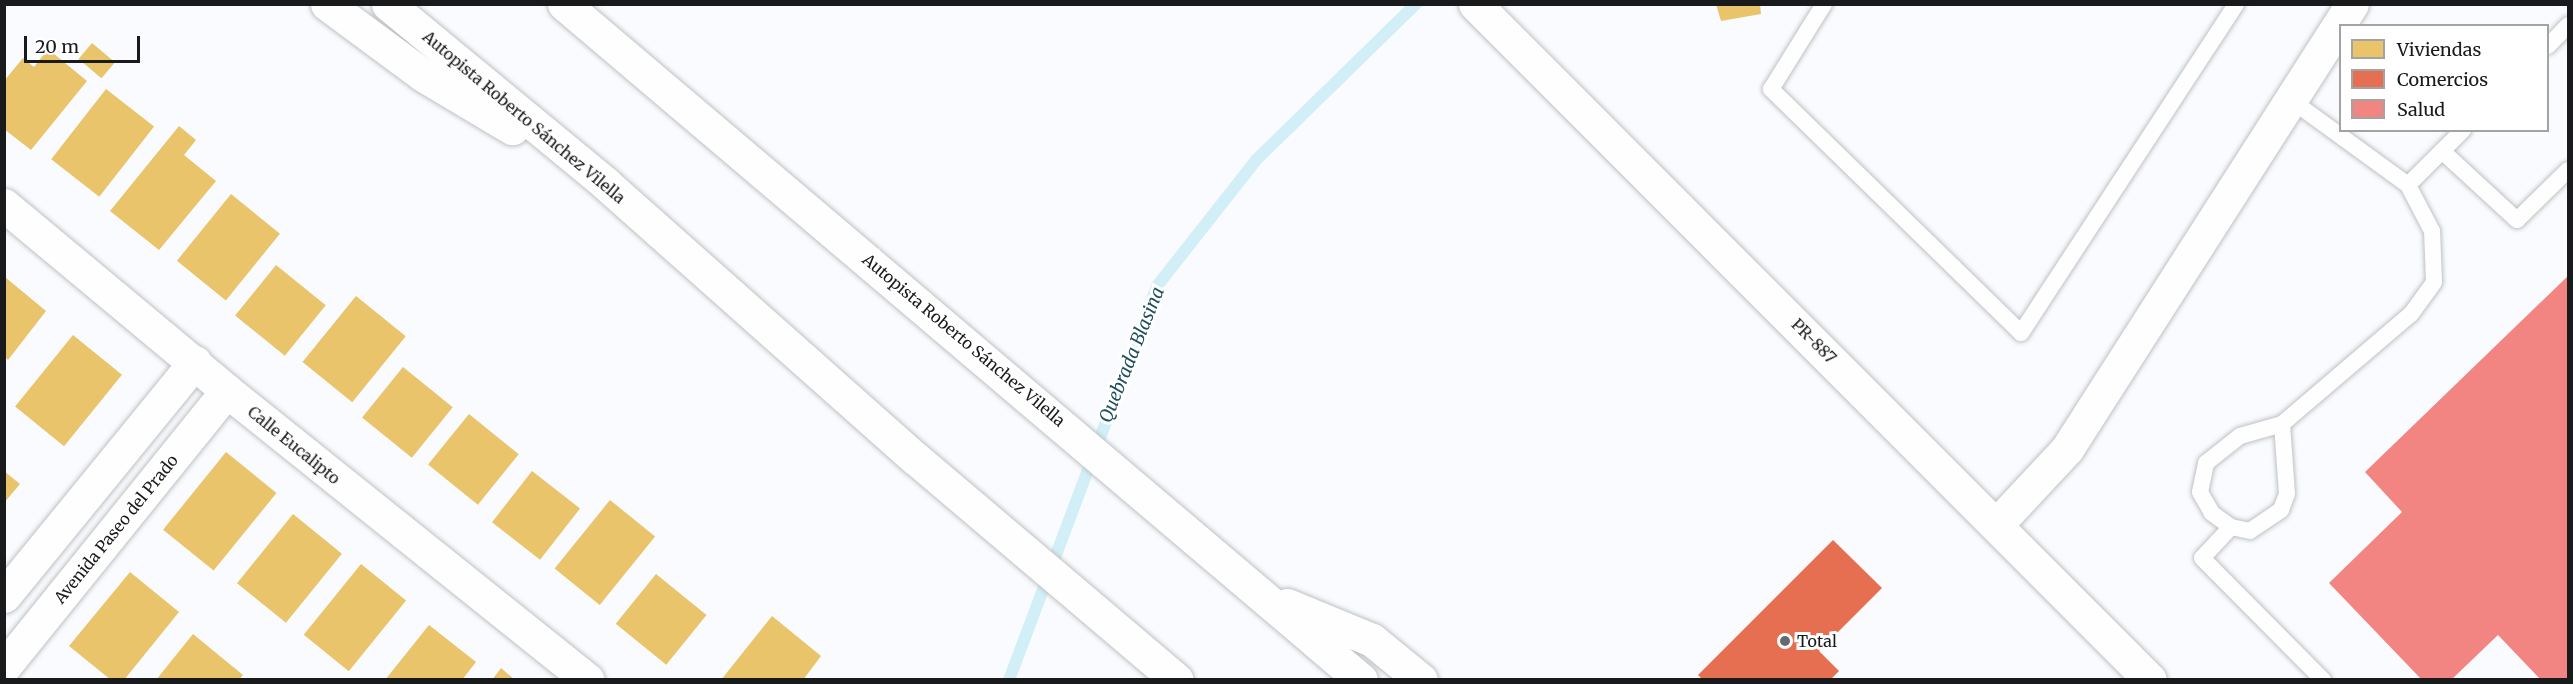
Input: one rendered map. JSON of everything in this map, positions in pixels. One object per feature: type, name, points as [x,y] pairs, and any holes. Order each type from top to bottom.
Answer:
[{"type":"main road","points":[[327,4],[423,75],[606,184]]},
{"type":"main road","name":"Autopista Roberto Sánchez Vilella","points":[[388,4],[606,184],[915,458],[1177,680]]},
{"type":"main road","name":"Autopista Roberto Sánchez Vilella","points":[[564,4],[970,343],[1361,680]]},
{"type":"main road","name":"PR-887","points":[[1475,4],[1998,523],[2150,680]]},
{"type":"main road","points":[[2339,24],[2352,4]]},
{"type":"main road","points":[[1998,523],[2067,449],[2339,24]]},
{"type":"main road","name":"Calle Eucalipto","points":[[4,205],[227,391],[588,680]]},
{"type":"main road","points":[[4,596],[195,362]]},
{"type":"main road","name":"Avenida Paseo del Prado","points":[[4,667],[227,391]]},
{"type":"main road","points":[[1260,594],[1372,640],[1421,680]]},
{"type":"main road","points":[[4,673],[13,680]]},
{"type":"lane","points":[[1824,4],[1771,89],[2021,333],[2236,4]]},
{"type":"lane","points":[[2549,44],[2568,25]]},
{"type":"lane","points":[[2282,424],[2287,486],[2281,510],[2250,531],[2231,527],[2212,513],[2200,492],[2206,463],[2240,435],[2282,424],[2411,314],[2434,282],[2432,231],[2408,185],[2291,100]]},
{"type":"lane","points":[[2408,185],[2461,132]]},
{"type":"lane","points":[[2442,151],[2517,220],[2568,170]]},
{"type":"lane","points":[[2231,527],[2202,558],[2323,680]]},
{"type":"building: Viviendas","points":[[1716,4],[1760,4],[1761,14],[1721,21]]},
{"type":"building: Viviendas","points":[[92,43],[115,62],[101,78],[79,59]]},
{"type":"building: Viviendas","points":[[48,49],[87,81],[31,150],[4,129],[4,81],[23,58],[34,67]]},
{"type":"building: Viviendas","points":[[106,89],[154,127],[99,197],[51,159]]},
{"type":"building: Viviendas","points":[[179,126],[196,140],[184,155],[216,181],[159,250],[110,211]]},
{"type":"building: Viviendas","points":[[231,194],[280,234],[226,300],[177,261]]},
{"type":"building: Viviendas","points":[[276,265],[326,305],[285,356],[235,316]]},
{"type":"building: Viviendas","points":[[5,277],[46,311],[8,360],[5,357]]},
{"type":"building: Viviendas","points":[[356,296],[406,336],[352,402],[303,362]]},
{"type":"building: Viviendas","points":[[73,335],[122,375],[64,446],[15,406]]},
{"type":"building: Viviendas","points":[[403,367],[453,407],[412,458],[362,418]]},
{"type":"building: Viviendas","points":[[469,414],[519,454],[478,505],[428,465]]},
{"type":"building: Viviendas","points":[[226,452],[277,493],[214,571],[163,530]]},
{"type":"building: Viviendas","points":[[4,471],[20,484],[4,503]]},
{"type":"building: Viviendas","points":[[532,471],[580,509],[540,560],[492,522]]},
{"type":"building: Viviendas","points":[[610,500],[655,537],[600,605],[555,568]]},
{"type":"building: Viviendas","points":[[293,514],[342,554],[286,623],[237,583]]},
{"type":"building: Viviendas","points":[[361,564],[406,601],[349,671],[304,635]]},
{"type":"building: Viviendas","points":[[130,572],[179,612],[124,680],[111,680],[69,646]]},
{"type":"building: Viviendas","points":[[656,574],[707,615],[666,665],[616,624]]},
{"type":"building: Viviendas","points":[[772,616],[821,656],[803,680],[721,680]]},
{"type":"building: Viviendas","points":[[429,625],[476,662],[462,680],[385,680]]},
{"type":"building: Viviendas","points":[[193,634],[243,675],[239,680],[156,680]]},
{"type":"building: Viviendas","points":[[501,668],[515,680],[492,680]]},
{"type":"building: Comercios","points":[[1833,540],[1882,588],[1819,651],[1839,671],[1830,680],[1703,680],[1698,675]]},
{"type":"building: Salud","points":[[2568,276],[2568,680],[2541,680],[2498,635],[2451,680],[2422,680],[2329,583],[2402,512],[2365,472]]},
{"type":"waterway","name":"Quebrada Blasina","points":[[1009,680],[1157,286],[1257,159],[1416,4]]},
{"type":"place","name":"Total","points":[[1785,641]]}]
